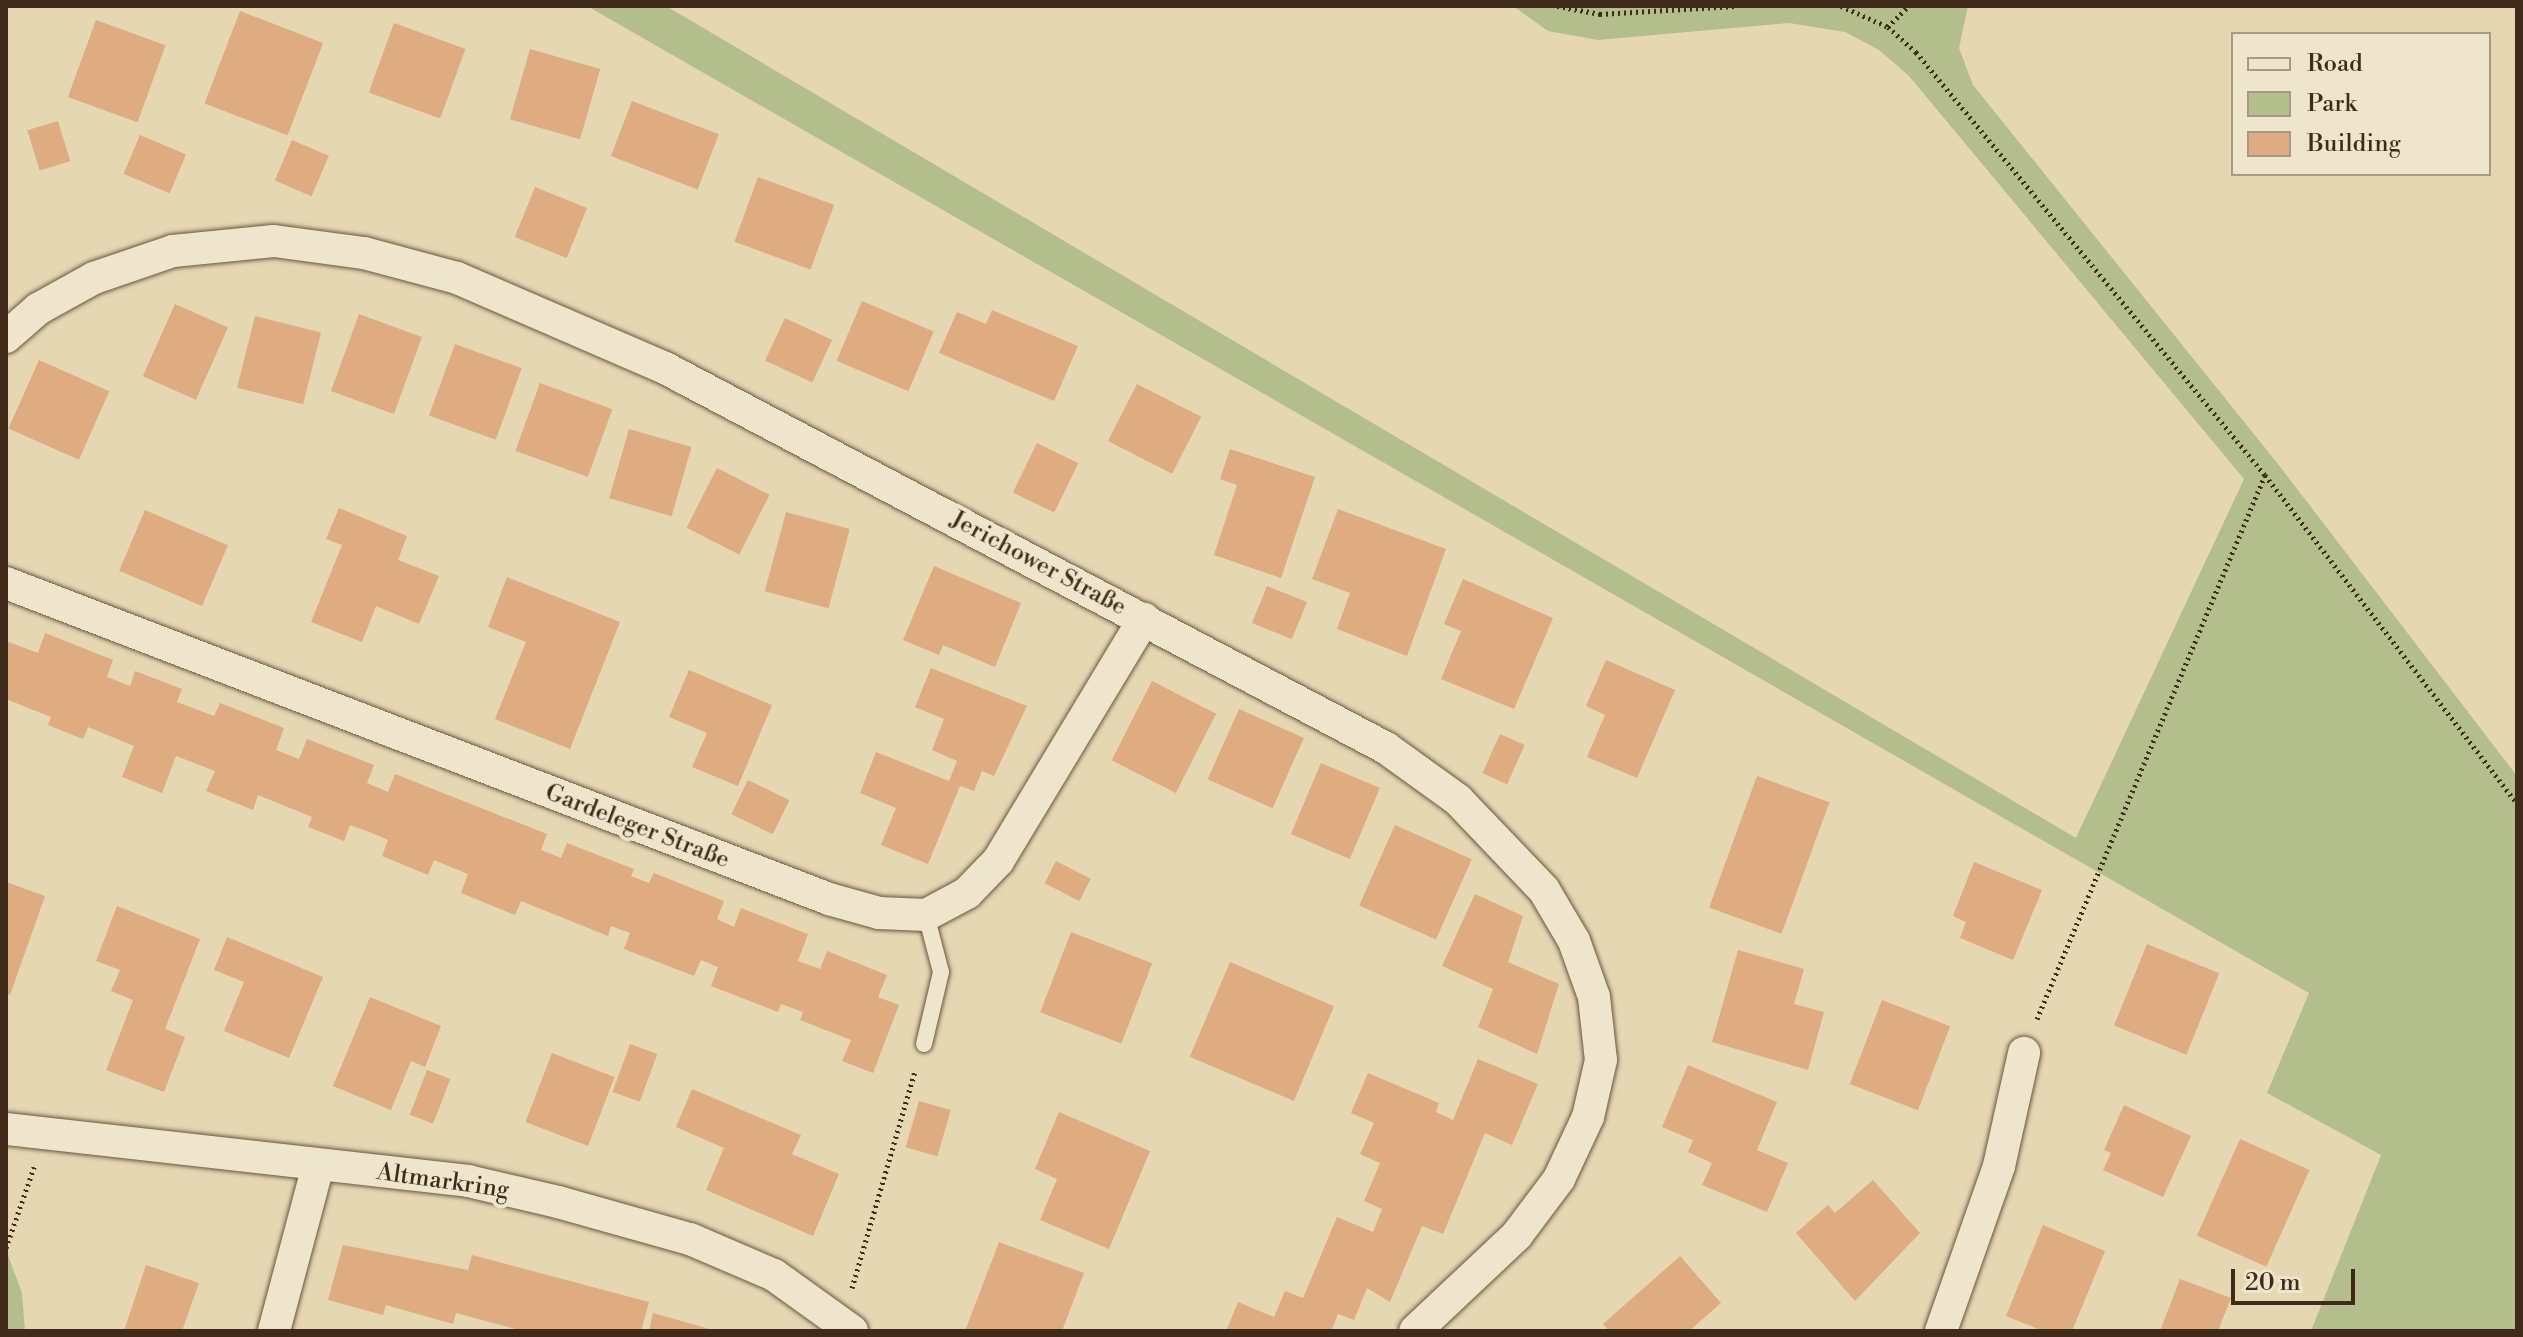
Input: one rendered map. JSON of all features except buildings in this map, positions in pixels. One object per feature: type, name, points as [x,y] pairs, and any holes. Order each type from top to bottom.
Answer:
[{"type":"street","name":"Jerichower Straße","points":[[6,337],[38,309],[94,278],[173,251],[274,241],[364,253],[457,278],[556,317],[1144,619],[1386,748],[1458,800],[1544,890],[1574,941],[1594,997],[1601,1060],[1588,1117],[1559,1179],[1517,1235],[1415,1331]]},
{"type":"street","name":"Gardeleger Straße","points":[[6,583],[829,899],[879,913],[926,915]]},
{"type":"street","points":[[926,915],[967,893],[998,861],[1144,619]]},
{"type":"street","points":[[1941,1331],[1999,1166],[2024,1053]]},
{"type":"street","name":"Altmarkring","points":[[6,1129],[468,1181],[690,1239],[774,1275],[847,1327]]},
{"type":"street","points":[[274,1331],[318,1166]]},
{"type":"lane","points":[[924,1044],[941,972],[926,915]]},
{"type":"path","points":[[1557,6],[1600,14],[1736,6]]},
{"type":"path","points":[[1841,6],[1888,27],[2265,475],[2517,804]]},
{"type":"path","points":[[1888,27],[1908,6]]},
{"type":"path","points":[[2024,1053],[2265,475]]},
{"type":"path","points":[[847,1327],[924,1044]]},
{"type":"path","points":[[6,1248],[50,1134]]},
{"type":"green space","points":[[587,6],[666,6],[2076,838],[2244,479],[1909,76],[1879,50],[1845,32],[1789,23],[1598,40],[1548,31],[1513,6],[1968,6],[1959,48],[1973,85],[2278,464],[2517,776],[2517,1331],[2311,1331],[2381,1155],[2267,1093],[2309,993]]},
{"type":"green space","points":[[6,1250],[22,1293],[25,1331],[6,1331]]}]
